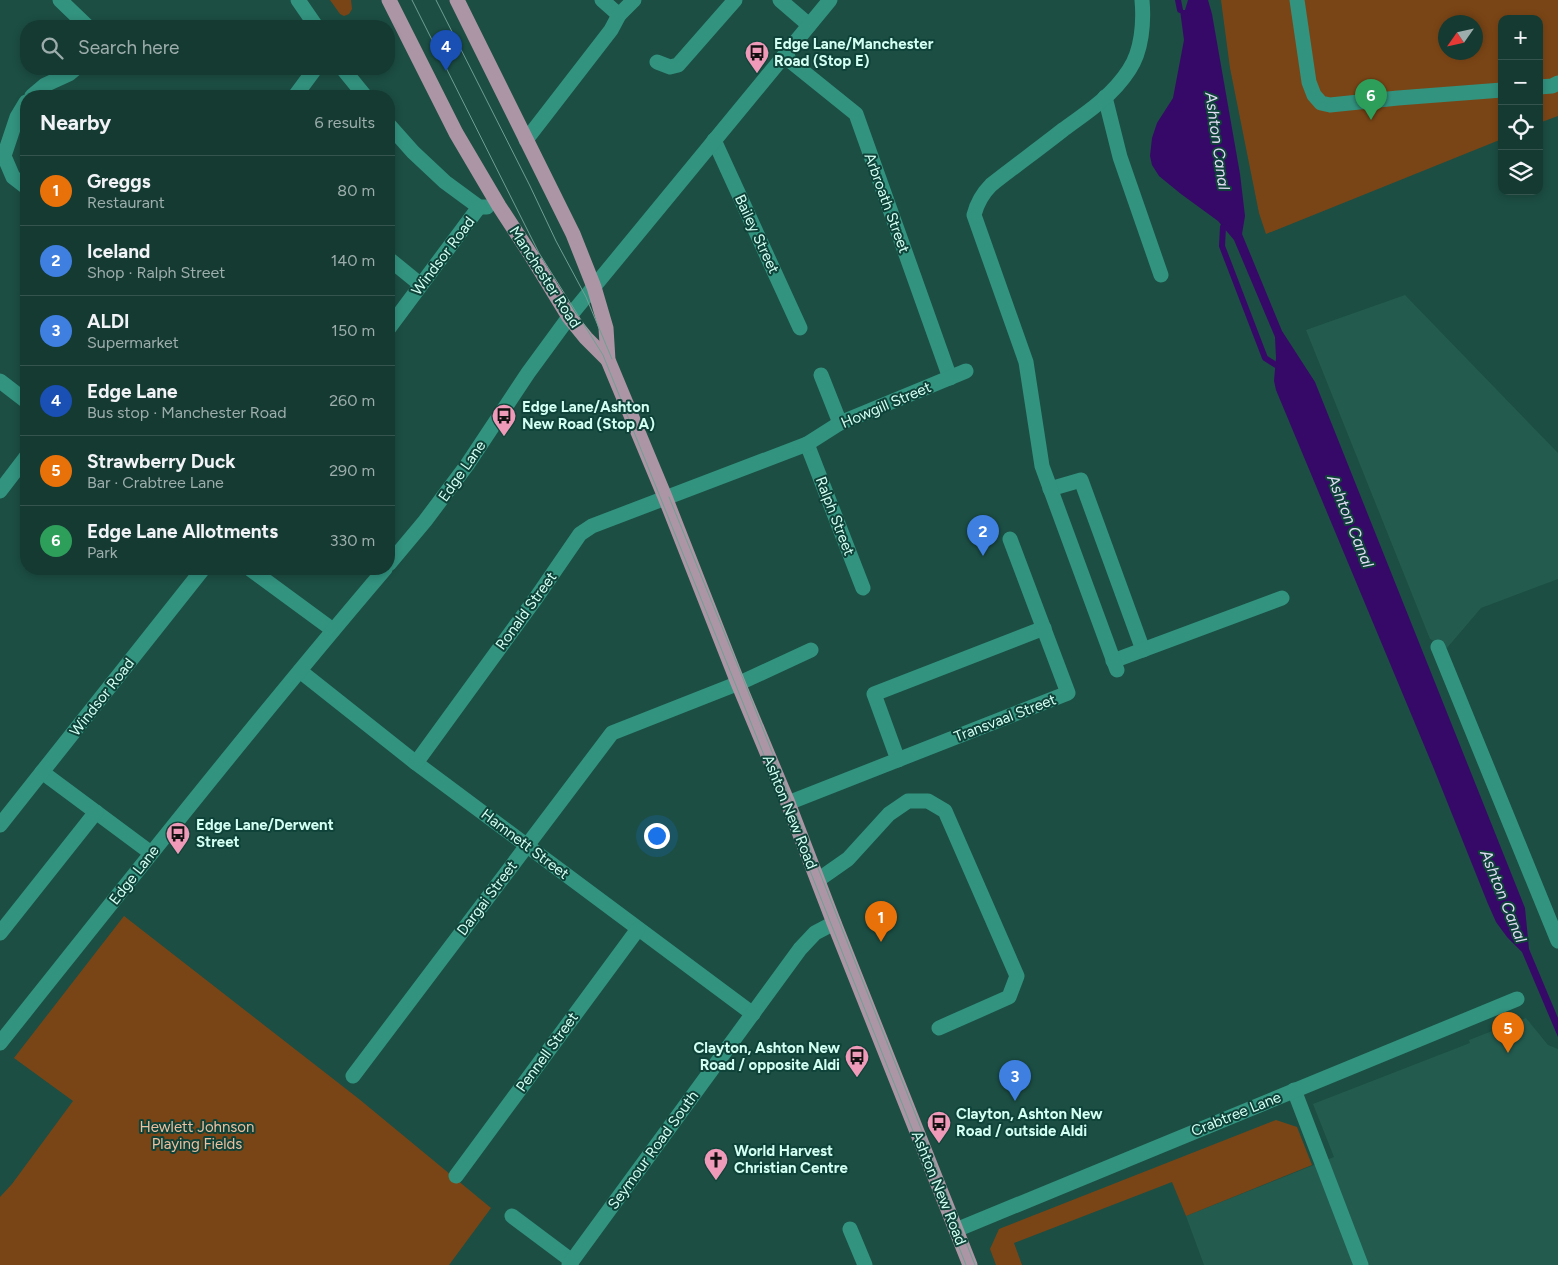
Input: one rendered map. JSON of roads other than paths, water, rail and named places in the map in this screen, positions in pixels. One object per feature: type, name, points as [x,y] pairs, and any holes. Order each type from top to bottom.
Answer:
[{"type":"main road","name":"Manchester Road","points":[[389,0],[456,133],[499,206],[532,255],[569,317],[586,338],[608,360]]},
{"type":"main road","name":"Manchester Road","points":[[457,0],[573,234],[594,287],[606,328],[608,360]]},
{"type":"main road","name":"Ashton New Road","points":[[608,360],[788,803],[970,1265]]},
{"type":"street","points":[[60,0],[81,20]]},
{"type":"street","points":[[298,0],[312,20]]},
{"type":"street","points":[[602,0],[619,15]]},
{"type":"street","points":[[526,140],[611,30],[619,15],[634,0]]},
{"type":"street","points":[[657,62],[670,67],[678,65],[735,0]]},
{"type":"street","points":[[780,0],[809,26]]},
{"type":"street","name":"Edge Lane","points":[[395,557],[468,465],[528,373],[569,317],[830,0]]},
{"type":"street","points":[[1142,0],[1142,25],[1135,58],[1129,70],[1105,97],[991,185],[977,204],[974,215],[1026,362],[1042,466],[1115,666],[1142,650],[1282,598]]},
{"type":"street","points":[[1297,0],[1309,82],[1314,95],[1321,103],[1330,105],[1498,90]]},
{"type":"street","name":"Arbroath Street","points":[[784,56],[856,114],[950,378]]},
{"type":"street","points":[[39,90],[44,85],[67,75]]},
{"type":"street","points":[[299,90],[311,75]]},
{"type":"street","points":[[348,75],[360,90]]},
{"type":"street","points":[[1543,87],[1558,83]]},
{"type":"street","points":[[1105,97],[1120,157],[1161,275]]},
{"type":"street","points":[[20,112],[4,156],[13,177],[20,182]]},
{"type":"street","points":[[395,132],[413,152],[445,182],[479,207],[499,206]]},
{"type":"street","name":"Bailey Street","points":[[714,140],[800,328]]},
{"type":"street","name":"Windsor Road","points":[[395,320],[479,207]]},
{"type":"street","points":[[395,264],[421,285]]},
{"type":"street","name":"Howgill Street","points":[[665,497],[807,444],[840,423],[966,371]]},
{"type":"street","points":[[821,375],[840,423]]},
{"type":"street","points":[[0,381],[20,396]]},
{"type":"street","name":"Ralph Street","points":[[807,444],[863,588]]},
{"type":"street","points":[[0,492],[20,465]]},
{"type":"street","points":[[1050,489],[1081,480],[1142,650]]},
{"type":"street","name":"Ronald Street","points":[[416,763],[580,534],[592,526],[665,497]]},
{"type":"street","name":"Transvaal Street","points":[[788,803],[1068,693],[1010,539]]},
{"type":"street","name":"Windsor Road","points":[[0,825],[198,575]]},
{"type":"street","points":[[258,575],[332,630]]},
{"type":"street","name":"Edge Lane","points":[[0,1044],[151,853],[332,630],[380,575]]},
{"type":"street","points":[[898,760],[874,694],[1044,628]]},
{"type":"street","points":[[1438,647],[1558,941]]},
{"type":"street","name":"Dargai Street","points":[[353,1076],[612,732],[738,683],[811,650]]},
{"type":"street","name":"Hamnett Street","points":[[300,671],[416,763],[753,1014]]},
{"type":"street","points":[[42,772],[151,853]]},
{"type":"street","points":[[818,880],[848,859],[889,814],[908,801],[928,801],[945,811],[1017,976],[1009,997],[939,1028]]},
{"type":"street","points":[[0,933],[96,812]]},
{"type":"street","name":"Seymour Road South","points":[[570,1263],[800,949],[815,933],[834,923]]},
{"type":"street","name":"Pennell Street","points":[[456,1176],[638,929]]},
{"type":"street","name":"Crabtree Lane","points":[[956,1230],[1517,999]]},
{"type":"street","points":[[1294,1090],[1361,1265]]},
{"type":"street","points":[[512,1216],[570,1263]]},
{"type":"street","points":[[850,1229],[865,1265]]},
{"type":"water","name":"Ashton Canal","points":[[1188,0],[1208,0],[1212,14],[1240,174],[1245,216],[1242,234],[1282,331],[1315,382],[1525,908],[1529,949],[1558,1018],[1558,1037],[1522,952],[1507,937],[1496,922],[1488,904],[1434,769],[1276,390],[1274,381],[1275,337],[1234,240],[1218,221],[1159,176],[1152,165],[1150,156],[1152,138],[1157,123],[1173,98],[1184,40],[1180,10],[1185,10]]},
{"type":"waterway","points":[[1178,0],[1180,10]]},
{"type":"waterway","points":[[1223,227],[1222,246],[1265,358],[1276,365]]},
{"type":"tram line","points":[[412,0],[539,253],[603,355],[966,1265]]},
{"type":"tram line","points":[[436,0],[556,241],[586,297],[612,359]]},
{"type":"tram line","points":[[669,497],[744,681],[975,1265]]},
{"type":"place","name":"Edge Lane","points":[[446,71]]},
{"type":"place","name":"Edge Lane/Manchester Road (Stop E)","points":[[757,74]]},
{"type":"place","name":"Edge Lane Allotments","points":[[1371,120]]},
{"type":"place","name":"Edge Lane/Ashton New Road (Stop A)","points":[[504,437]]},
{"type":"place","name":"Iceland","points":[[983,556]]},
{"type":"place","name":"Edge Lane/Derwent Street","points":[[178,855]]},
{"type":"place","name":"Greggs","points":[[881,942]]},
{"type":"place","name":"Strawberry Duck","points":[[1508,1053]]},
{"type":"place","name":"Clayton, Ashton New Road / opposite Aldi","points":[[857,1078]]},
{"type":"place","name":"ALDI","points":[[1015,1101]]},
{"type":"place","name":"Clayton, Ashton New Road / outside Aldi","points":[[939,1144]]},
{"type":"place","name":"World Harvest Christian Centre","points":[[716,1181]]},
{"type":"park label","name":"Hewlett Johnson Playing Fields","points":[[197,1136]]}]
